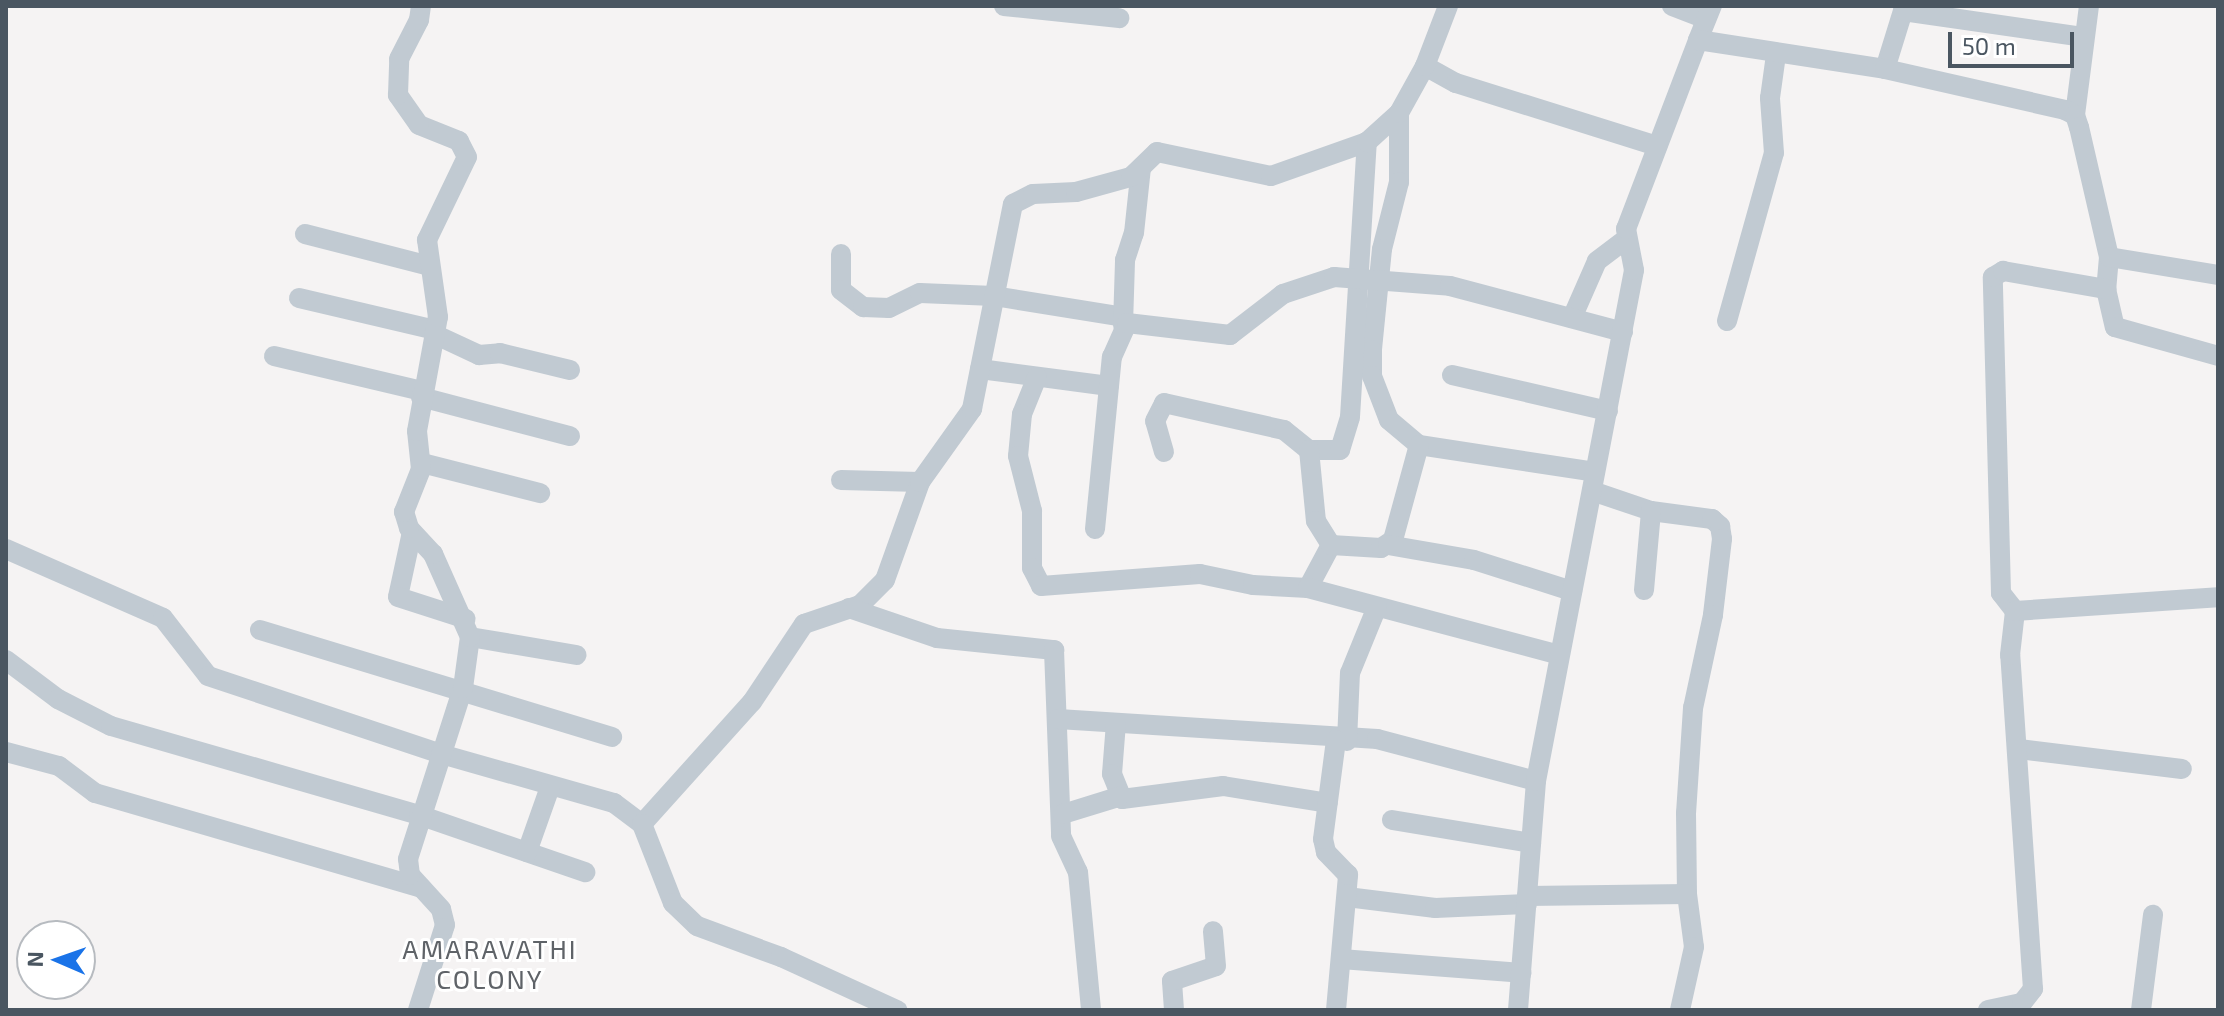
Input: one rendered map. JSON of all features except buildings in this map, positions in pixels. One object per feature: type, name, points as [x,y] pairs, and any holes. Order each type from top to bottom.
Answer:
[{"type":"street","points":[[418,1010],[445,925],[441,909],[410,875],[408,859],[419,815],[463,688],[468,628],[433,554],[405,521],[405,503],[422,463],[416,444],[421,394],[438,307],[430,266],[429,231],[467,157],[459,141],[419,125],[398,95],[399,59],[419,20],[421,6]]},
{"type":"street","points":[[1004,6],[1119,18]]},
{"type":"street","points":[[642,824],[752,702],[804,624],[869,600],[885,580],[920,482],[970,415],[994,296],[1005,262],[1008,212],[1013,204],[1033,194],[1100,187],[1141,168],[1163,152],[1271,176],[1367,142],[1399,113],[1425,66],[1448,6]]},
{"type":"street","points":[[1518,1010],[1536,781],[1634,270],[1626,239],[1657,146],[1708,12],[1672,6]]},
{"type":"street","points":[[2089,6],[2075,115],[2109,257],[2106,289],[2115,327],[2218,356]]},
{"type":"street","points":[[1885,69],[1903,11],[2084,37]]},
{"type":"street","points":[[1698,40],[1776,55],[1885,69],[2075,115]]},
{"type":"street","points":[[1727,321],[1774,153],[1770,98],[1776,55]]},
{"type":"street","points":[[1425,66],[1456,83],[1657,146]]},
{"type":"street","points":[[1164,452],[1155,421],[1164,403],[1277,427],[1309,450],[1333,452],[1344,445],[1368,279],[1399,182],[1399,113]]},
{"type":"street","points":[[1367,142],[1372,376],[1389,420],[1419,445],[1594,481],[1651,511],[1712,519],[1720,526],[1722,539],[1713,615],[1693,708],[1687,894],[1694,947],[1680,1010]]},
{"type":"street","points":[[1095,529],[1115,340],[1123,321],[1125,260],[1134,233],[1141,168]]},
{"type":"street","points":[[305,234],[430,266]]},
{"type":"street","points":[[1572,318],[1597,261],[1626,239]]},
{"type":"street","points":[[841,254],[841,290],[863,307],[889,308],[920,293],[994,296],[1123,321],[1230,335],[1283,294],[1334,277],[1450,286],[1623,332]]},
{"type":"street","points":[[2109,257],[2218,275]]},
{"type":"street","points":[[1988,1010],[2030,1005],[2033,989],[2019,749],[2010,655],[2015,611],[2001,593],[1993,277],[2003,271],[2106,289]]},
{"type":"street","points":[[299,298],[434,332],[479,355],[500,353],[570,370]]},
{"type":"street","points":[[274,356],[570,436]]},
{"type":"street","points":[[980,369],[1109,386]]},
{"type":"street","points":[[1452,375],[1608,411]]},
{"type":"street","points":[[1037,377],[1018,436],[1032,511],[1036,584],[1155,581],[1200,574],[1253,585],[1308,588],[1559,655]]},
{"type":"street","points":[[1388,545],[1419,445]]},
{"type":"street","points":[[1309,450],[1316,521],[1331,545]]},
{"type":"street","points":[[422,463],[540,493]]},
{"type":"street","points":[[841,480],[920,482]]},
{"type":"street","points":[[1644,590],[1651,511]]},
{"type":"street","points":[[412,532],[398,597],[468,628],[576,655]]},
{"type":"street","points":[[1308,588],[1331,545]]},
{"type":"street","points":[[1331,545],[1388,545],[1474,560],[1572,591]]},
{"type":"street","points":[[6,549],[163,618],[208,676],[441,754],[614,803],[642,824],[680,914],[711,933],[796,963],[897,1010]]},
{"type":"street","points":[[2015,611],[2218,597]]},
{"type":"street","points":[[1336,1010],[1347,897],[1346,869],[1324,846],[1328,803],[1342,740],[1350,673],[1377,607]]},
{"type":"street","points":[[849,608],[937,638],[1050,646],[1058,719],[1063,814],[1061,836],[1078,872],[1091,1010]]},
{"type":"street","points":[[260,630],[463,688],[612,737]]},
{"type":"street","points":[[6,660],[58,699],[111,726],[419,815],[585,872]]},
{"type":"street","points":[[1058,719],[1342,740],[1377,739],[1536,781]]},
{"type":"street","points":[[1116,723],[1111,758],[1118,797]]},
{"type":"street","points":[[2019,749],[2182,769]]},
{"type":"street","points":[[6,752],[59,766],[95,793],[423,888]]},
{"type":"street","points":[[1063,814],[1118,797],[1139,800],[1184,787],[1223,786],[1328,803]]},
{"type":"street","points":[[527,852],[550,787]]},
{"type":"street","points":[[1392,820],[1531,843]]},
{"type":"street","points":[[1347,897],[1435,908],[1527,900],[1687,894]]},
{"type":"street","points":[[2141,1010],[2153,915]]},
{"type":"street","points":[[1174,1010],[1172,981],[1216,966],[1213,931]]},
{"type":"street","points":[[1341,959],[1521,973]]},
{"type":"district","name":"AMARAVATHI COLONY","points":[[490,964]]}]
